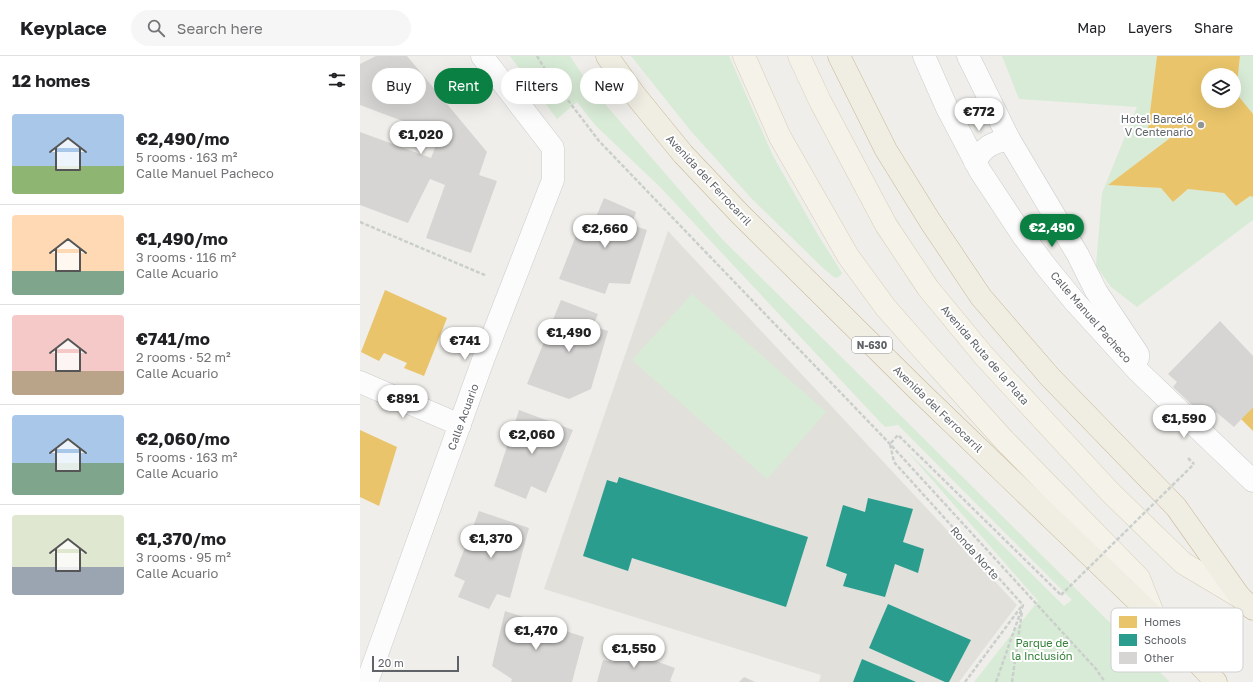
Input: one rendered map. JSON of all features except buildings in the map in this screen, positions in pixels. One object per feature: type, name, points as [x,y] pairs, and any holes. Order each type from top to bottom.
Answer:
[{"type":"highway","name":"Avenida del Ferrocarril","points":[[607,56],[635,95],[683,154],[740,214],[916,388],[1145,608]]},
{"type":"highway","points":[[839,56],[886,150],[930,221],[981,297],[1050,377],[1176,507],[1247,603]]},
{"type":"highway","name":"Avenida del Ferrocarril","points":[[1206,672],[1216,682]]},
{"type":"main road","points":[[744,56],[780,137],[848,256],[886,308],[1004,440],[1139,578],[1151,608]]},
{"type":"main road","name":"Avenida Ruta de la Plata","points":[[799,56],[820,101],[886,225],[928,288],[984,356],[1121,503],[1183,563],[1247,603]]},
{"type":"street","name":"Calle Acuario","points":[[370,679],[392,610],[483,360],[553,180],[553,148],[482,56]]},
{"type":"street","name":"Calle Manuel Pacheco","points":[[924,56],[947,108],[975,162],[1023,236],[1075,302],[1138,371],[1253,482]]},
{"type":"street","name":"Calle Manuel Pacheco","points":[[968,56],[1009,139],[1078,255],[1096,291],[1138,354],[1138,371]]},
{"type":"street","points":[[975,162],[981,151],[998,142],[1009,139]]},
{"type":"street","points":[[1023,236],[1035,237],[1044,233],[1052,227],[1056,219]]},
{"type":"street","points":[[360,382],[460,426]]},
{"type":"path","points":[[537,56],[548,74],[599,141],[890,444],[1096,669],[1105,682]]},
{"type":"path","points":[[360,222],[488,276]]},
{"type":"path","points":[[890,444],[898,435],[1061,595],[1194,464]]},
{"type":"path","name":"Ronda Norte","points":[[890,444],[894,462],[1023,605]]},
{"type":"path","points":[[965,682],[1023,605]]},
{"type":"path","points":[[996,682],[1023,605]]},
{"type":"path","points":[[1012,682],[1023,605]]},
{"type":"shaded area","points":[[668,231],[1017,605],[959,682],[819,682],[821,675],[544,589]]},
{"type":"green space","name":"Parque de la Inclusión","points":[[510,56],[570,56],[580,71],[580,104],[605,104],[722,239],[1111,624],[1111,672],[1160,672],[1170,682],[974,682],[1038,601],[906,450],[1064,606],[1072,600],[898,425],[885,427],[881,423],[661,188],[595,125],[577,102],[557,119],[546,104],[572,104],[572,68],[519,68]]},
{"type":"green space","points":[[631,56],[729,56],[773,156],[818,235],[842,273],[839,277],[835,278],[823,268],[751,198],[690,130]]},
{"type":"green space","points":[[1002,56],[1157,56],[1147,136],[1170,138],[1108,185],[1161,188],[1173,202],[1188,189],[1224,193],[1236,206],[1250,196],[1253,197],[1253,220],[1137,307],[1111,287],[1096,266],[1102,193],[1137,107],[1019,99]]},
{"type":"green space","points":[[1240,56],[1253,56],[1253,114],[1241,99],[1241,68],[1239,68]]},
{"type":"green space","points":[[692,294],[826,412],[767,479],[632,360]]},
{"type":"place","name":"Hotel Barceló V Centenario","points":[[1201,125]]}]
